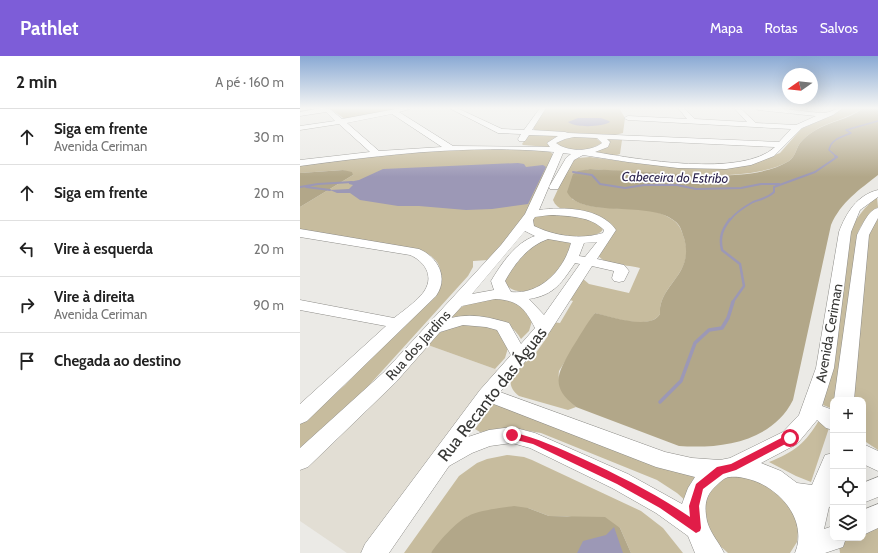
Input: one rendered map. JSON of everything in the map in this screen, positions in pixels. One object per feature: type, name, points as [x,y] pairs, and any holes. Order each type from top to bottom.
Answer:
[{"type":"street","points":[[352,131],[376,153]]},
{"type":"street","points":[[424,131],[450,148]]},
{"type":"street","points":[[506,131],[599,136],[625,135],[782,145]]},
{"type":"street","points":[[556,211],[549,202],[549,197],[570,158],[581,152],[625,135],[643,131]]},
{"type":"street","points":[[625,135],[647,163],[691,166],[729,165],[766,157],[779,149],[794,131]]},
{"type":"street","points":[[515,147],[526,132]]},
{"type":"street","points":[[557,150],[551,143],[556,139],[574,135]]},
{"type":"street","points":[[300,163],[376,153],[450,148],[515,147],[581,152],[592,151],[605,145],[606,142],[599,136]]},
{"type":"street","name":"Rua dos Jardins","points":[[300,461],[390,377],[505,248],[529,217],[558,156],[557,150]]},
{"type":"street","name":"Avenida Ceriman","points":[[696,528],[694,506],[699,487],[726,469],[790,438],[808,420],[825,368],[845,232],[850,216],[856,208],[868,198],[878,193]]},
{"type":"street","points":[[556,211],[598,220],[606,224],[610,230],[608,235],[600,238],[578,241],[536,232],[528,228],[529,217],[556,211]]},
{"type":"street","name":"Avenida Ceriman","points":[[844,397],[863,235],[870,221],[878,211]]},
{"type":"street","points":[[300,233],[404,250],[424,257],[433,266],[436,275],[435,284],[431,293],[303,409]]},
{"type":"street","points":[[543,329],[532,308],[500,288],[498,281],[521,250],[530,242],[549,235]]},
{"type":"street","name":"Rua Recanto das Águas","points":[[374,553],[487,395],[543,329],[566,293],[608,235]]},
{"type":"street","points":[[455,303],[476,297],[534,295],[548,288],[572,258],[578,241]]},
{"type":"street","points":[[505,248],[514,247],[521,250]]},
{"type":"street","points":[[572,258],[619,268],[622,271],[619,278]]},
{"type":"street","points":[[479,276],[488,280],[500,277]]},
{"type":"street","points":[[548,288],[566,293]]},
{"type":"street","points":[[300,306],[398,324]]},
{"type":"street","points":[[434,328],[463,320],[488,322],[503,327],[520,356]]},
{"type":"street","points":[[487,395],[505,400],[664,461],[692,467],[753,469],[774,478],[792,492],[806,511],[815,545]]},
{"type":"street","points":[[812,410],[827,416],[830,419]]},
{"type":"street","points":[[441,460],[465,447],[489,438],[512,435],[535,441],[620,480],[664,505],[696,528],[704,546],[711,553]]},
{"type":"street","points":[[866,456],[878,462]]},
{"type":"street","points":[[815,545],[832,469]]},
{"type":"street","points":[[866,492],[878,487]]},
{"type":"street","points":[[792,492],[826,497]]},
{"type":"street","points":[[866,521],[878,515]]},
{"type":"shaded area","points":[[539,131],[623,131],[623,133],[615,135]]},
{"type":"shaded area","points":[[799,131],[814,131],[800,143],[789,161],[771,169],[748,173],[693,176],[590,169],[574,173],[572,199],[596,207],[649,210],[662,214],[673,220],[680,227],[683,235],[686,248],[685,259],[682,269],[665,294],[661,304],[660,314],[655,319],[648,322],[629,321],[595,313],[559,371],[559,382],[561,387],[568,400],[576,407],[568,410],[519,396],[514,391],[511,386],[511,381],[515,371],[526,356],[535,354],[548,336],[546,330],[552,322],[560,323],[573,301],[567,299],[582,278],[589,284],[629,293],[640,268],[611,263],[605,261],[598,255],[614,229],[609,222],[602,218],[564,210],[557,206],[553,200],[571,161],[578,158],[590,157],[643,164],[694,167],[755,162],[780,153]]},
{"type":"shaded area","points":[[814,131],[878,131],[878,175],[857,191],[845,203],[831,225],[793,400],[784,414],[759,434],[744,440],[728,444],[695,447],[679,446],[576,407],[562,392],[559,386],[560,372],[572,348],[595,313],[639,322],[655,319],[660,314],[664,295],[681,271],[685,261],[686,251],[684,238],[679,225],[665,215],[634,210],[601,208],[586,205],[575,200],[567,192],[573,174],[578,171],[590,169],[693,175],[728,175],[761,172],[789,161],[800,143]]},
{"type":"shaded area","points":[[530,135],[559,135],[549,142],[549,147],[523,145],[522,144]]},
{"type":"shaded area","points":[[572,136],[596,138],[602,143],[588,150],[566,150],[556,143]]},
{"type":"shaded area","points":[[605,139],[622,140],[620,154],[614,156],[594,152],[607,147]]},
{"type":"shaded area","points":[[499,148],[549,151],[554,155],[530,208],[518,227],[488,260],[473,261],[473,267],[468,276],[363,392],[300,450],[300,423],[345,385],[436,292],[439,284],[440,271],[439,266],[432,256],[418,249],[300,229],[300,207],[353,175],[343,170],[300,173],[300,165],[437,150]]},
{"type":"shaded area","points":[[518,163],[524,164],[526,167],[543,165],[546,167],[528,204],[492,209],[466,210],[419,206],[398,206],[360,200],[350,193],[337,193],[330,190],[349,189],[353,185],[349,184],[349,182],[359,180],[383,169]]},
{"type":"shaded area","points":[[343,170],[352,172],[353,175],[300,207],[300,173]]},
{"type":"shaded area","points":[[877,197],[878,207],[871,212],[865,220],[857,235],[852,287],[834,397],[830,397],[830,408],[823,405],[843,286],[850,233],[855,222],[868,205]]},
{"type":"shaded area","points":[[554,213],[593,220],[603,229],[599,233],[591,236],[571,236],[549,233],[534,228],[531,220],[535,217]]},
{"type":"shaded area","points":[[878,219],[878,450],[866,442],[866,397],[853,397],[867,235]]},
{"type":"shaded area","points":[[546,238],[569,242],[572,246],[555,276],[547,283],[531,291],[519,291],[508,287],[504,283],[505,277],[533,244]]},
{"type":"shaded area","points":[[492,297],[518,302],[532,321],[529,331],[521,339],[515,330],[498,320],[488,318],[468,318],[447,320],[462,306]]},
{"type":"shaded area","points":[[467,324],[493,328],[498,331],[508,348],[505,358],[495,369],[425,344],[439,333]]},
{"type":"shaded area","points":[[425,344],[506,373],[374,553],[347,553],[300,521],[300,461]]},
{"type":"shaded area","points":[[494,403],[699,474],[689,486],[687,502],[677,493],[657,480],[541,433],[517,429],[480,432],[475,429]]},
{"type":"shaded area","points":[[819,420],[830,425],[811,482],[769,462],[786,454],[798,446]]},
{"type":"shaded area","points":[[507,455],[524,457],[532,460],[641,511],[663,528],[683,553],[631,553],[620,528],[567,516],[549,516],[528,508],[468,516],[454,528],[431,553],[404,553],[459,476],[477,463],[487,459]]},
{"type":"shaded area","points":[[736,476],[758,480],[787,501],[797,522],[798,532],[797,542],[790,553],[728,553],[718,544],[705,524],[705,494],[710,487],[726,477]]},
{"type":"shaded area","points":[[514,506],[528,508],[549,516],[605,517],[620,528],[631,553],[431,553],[438,543],[458,523],[468,516],[484,511]]},
{"type":"shaded area","points":[[878,521],[878,553],[840,553],[839,545],[845,541],[866,541],[866,527]]},
{"type":"shaded area","points":[[614,527],[623,553],[577,553],[583,541],[606,535]]},
{"type":"waterway","points":[[837,157],[829,150],[830,146],[837,139],[851,133],[848,131]]},
{"type":"waterway","name":"Cabeceira do Estribo","points":[[730,220],[746,206],[772,194],[774,192],[774,187],[815,172],[837,157]]},
{"type":"waterway","name":"Cabeceira do Estribo","points":[[573,172],[592,175],[600,184],[625,188],[644,185],[677,185],[696,189],[741,188],[761,184],[779,184]]},
{"type":"waterway","points":[[300,187],[318,184],[352,182]]},
{"type":"waterway","points":[[306,187],[330,190]]},
{"type":"waterway","points":[[730,219],[722,234],[722,250],[740,264],[744,286],[732,303]]},
{"type":"waterway","points":[[660,402],[681,381],[695,343],[709,330],[722,328],[728,318],[733,302]]},
{"type":"route","points":[[512,435],[535,441],[620,480],[664,505],[696,528],[694,506],[699,487],[720,470],[732,468],[790,438]]}]
